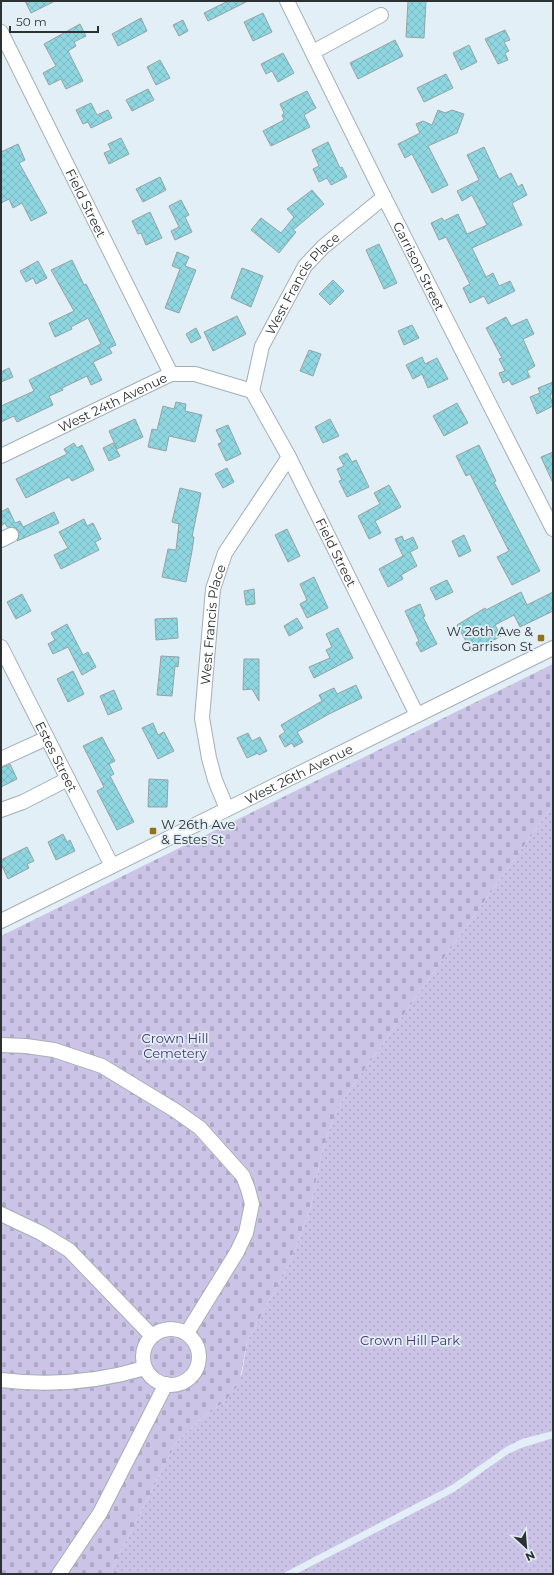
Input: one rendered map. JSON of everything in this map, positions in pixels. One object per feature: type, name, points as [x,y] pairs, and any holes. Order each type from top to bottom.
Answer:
[{"type":"street","name":"Garrison Street","points":[[287,1],[384,197],[553,529]]},
{"type":"street","points":[[313,52],[381,15]]},
{"type":"street","name":"Field Street","points":[[1,32],[171,374]]},
{"type":"street","name":"West Francis Place","points":[[252,391],[262,346],[305,266],[323,247],[384,197]]},
{"type":"street","name":"West 24th Avenue","points":[[1,456],[171,374],[195,374],[252,391]]},
{"type":"street","name":"Field Street","points":[[252,391],[289,457],[418,715]]},
{"type":"street","name":"West Francis Place","points":[[227,809],[215,780],[209,758],[202,718],[213,589],[225,553],[289,457]]},
{"type":"street","name":"Estes Street","points":[[1,648],[112,866]]},
{"type":"street","name":"West 26th Avenue","points":[[1,921],[553,648]]},
{"type":"street","points":[[1,759],[47,738]]},
{"type":"street","points":[[1,810],[24,802],[68,779]]},
{"type":"street","points":[[1,1045],[26,1046],[54,1050],[102,1066],[176,1111],[200,1128],[243,1176],[252,1204],[246,1233],[237,1252],[187,1334]]},
{"type":"street","points":[[1,1214],[41,1233],[69,1250],[152,1336]]},
{"type":"street","points":[[169,1329],[178,1330],[187,1334],[194,1340],[198,1349],[199,1358],[197,1368],[192,1376],[184,1382],[166,1384],[150,1376],[145,1368],[143,1351],[152,1336],[160,1331],[169,1329]]},
{"type":"street","points":[[1,1380],[31,1383],[80,1381],[117,1376],[145,1368]]},
{"type":"street","points":[[60,1574],[100,1514],[166,1384]]},
{"type":"green space","name":"Crown Hill Cemetery","points":[[553,664],[553,805],[342,1101],[333,1119],[322,1152],[311,1205],[300,1237],[286,1270],[247,1342],[239,1384],[225,1401],[199,1421],[176,1443],[112,1568],[119,1574],[1,1574],[1,936]]},
{"type":"green space","name":"Crown Hill Park","points":[[553,805],[553,1431],[522,1439],[506,1447],[452,1485],[282,1574],[119,1574],[112,1568],[176,1443],[199,1421],[225,1401],[242,1374],[247,1342],[286,1270],[300,1237],[311,1205],[322,1152],[333,1119],[342,1101]]},
{"type":"green space","points":[[553,1438],[553,1574],[296,1574],[454,1492],[508,1454],[521,1448]]},
{"type":"building","points":[[25,1],[55,1],[31,13]]},
{"type":"building","points":[[228,1],[248,1],[208,21],[204,13]]},
{"type":"building","points":[[408,1],[426,1],[424,38],[406,37]]},
{"type":"building","points":[[263,13],[272,32],[253,41],[244,22]]},
{"type":"building","points":[[141,18],[147,31],[118,46],[112,34]]},
{"type":"building","points":[[183,20],[188,31],[179,36],[173,25]]},
{"type":"building","points":[[80,24],[86,36],[74,42],[76,46],[68,51],[83,81],[66,89],[61,79],[49,85],[43,73],[56,66],[44,44]]},
{"type":"building","points":[[505,30],[510,40],[504,42],[509,51],[505,53],[508,60],[498,64],[485,39]]},
{"type":"building","points":[[395,40],[403,56],[358,79],[350,63]]},
{"type":"building","points":[[469,45],[477,62],[461,70],[453,53]]},
{"type":"building","points":[[283,53],[294,73],[278,82],[272,71],[266,74],[261,64]]},
{"type":"building","points":[[160,60],[170,78],[156,85],[147,67]]},
{"type":"building","points":[[446,74],[453,88],[424,102],[417,88]]},
{"type":"building","points":[[148,89],[154,100],[132,111],[126,100]]},
{"type":"building","points":[[307,91],[316,108],[304,115],[310,127],[271,146],[263,131],[284,120],[282,115],[284,113],[280,104]]},
{"type":"building","points":[[91,103],[97,115],[108,110],[112,118],[91,128],[88,122],[83,124],[76,110]]},
{"type":"building","points":[[438,110],[445,113],[452,110],[464,114],[457,133],[428,146],[448,185],[432,193],[412,154],[405,158],[398,144],[420,133],[416,124],[423,121],[432,125]]},
{"type":"building","points":[[121,138],[129,154],[109,164],[104,153],[111,150],[108,144]]},
{"type":"building","points":[[328,142],[340,168],[342,167],[347,177],[331,185],[327,178],[319,182],[313,169],[319,166],[312,150]]},
{"type":"building","points":[[18,144],[25,160],[19,163],[47,213],[31,221],[22,203],[13,208],[9,199],[1,203],[1,152]]},
{"type":"building","points":[[484,147],[499,179],[511,173],[518,187],[522,184],[527,195],[512,203],[522,225],[472,248],[486,277],[493,273],[499,286],[510,281],[515,291],[488,304],[484,296],[470,303],[463,288],[470,284],[446,237],[439,240],[431,223],[442,218],[444,221],[458,214],[467,234],[487,225],[472,195],[462,201],[457,191],[479,180],[467,155]]},
{"type":"building","points":[[160,177],[166,190],[143,202],[136,189]]},
{"type":"building","points":[[312,190],[324,204],[293,230],[296,232],[279,253],[251,230],[261,218],[281,233],[294,217],[287,209]]},
{"type":"building","points":[[181,200],[189,215],[185,217],[192,232],[175,240],[171,231],[179,227],[169,206]]},
{"type":"building","points":[[150,212],[162,238],[146,245],[141,233],[138,234],[132,221]]},
{"type":"building","points":[[379,244],[397,283],[384,289],[366,250]]},
{"type":"building","points":[[177,252],[189,257],[185,266],[196,270],[179,313],[165,308],[180,269],[172,266]]},
{"type":"building","points":[[72,260],[84,285],[86,284],[100,311],[116,345],[109,348],[112,353],[93,362],[102,380],[91,385],[87,376],[62,388],[63,390],[49,396],[53,405],[17,422],[14,416],[1,422],[1,406],[34,391],[29,380],[101,344],[88,318],[71,327],[72,329],[55,337],[49,323],[74,311],[51,270]]},
{"type":"building","points":[[38,261],[47,278],[36,284],[33,278],[26,282],[20,271]]},
{"type":"building","points":[[242,268],[263,276],[251,307],[231,298]]},
{"type":"building","points":[[333,280],[344,291],[330,305],[319,294]]},
{"type":"building","points":[[237,316],[246,334],[213,351],[204,332]]},
{"type":"building","points":[[506,317],[511,326],[527,319],[534,334],[523,339],[535,366],[527,371],[530,377],[512,385],[509,380],[503,383],[499,373],[505,371],[499,359],[502,358],[486,328]]},
{"type":"building","points":[[412,325],[419,338],[404,345],[398,331]]},
{"type":"building","points":[[196,328],[201,338],[191,343],[186,334]]},
{"type":"building","points":[[309,350],[321,354],[313,376],[300,371]]},
{"type":"building","points":[[422,357],[425,364],[437,358],[448,379],[428,388],[422,374],[413,379],[406,365]]},
{"type":"building","points":[[9,368],[13,377],[1,382],[1,372]]},
{"type":"building","points":[[553,382],[553,393],[550,395],[553,406],[537,414],[530,397],[540,393],[538,388]]},
{"type":"building","points":[[176,402],[186,404],[185,411],[202,415],[195,442],[169,436],[166,451],[148,447],[152,429],[157,430],[163,406],[174,409]]},
{"type":"building","points":[[457,403],[468,423],[444,436],[433,416]]},
{"type":"building","points":[[135,419],[143,437],[117,449],[109,431]]},
{"type":"building","points":[[330,419],[339,436],[323,443],[315,427]]},
{"type":"building","points":[[228,425],[241,454],[226,461],[218,444],[222,442],[216,430]]},
{"type":"building","points":[[74,443],[77,448],[82,445],[94,470],[72,481],[69,477],[26,498],[16,479],[67,454],[64,449]]},
{"type":"building","points":[[113,443],[120,456],[109,461],[103,448]]},
{"type":"building","points":[[479,445],[496,481],[494,482],[540,571],[512,585],[497,557],[509,551],[470,474],[466,476],[456,456]]},
{"type":"building","points":[[553,452],[553,483],[541,457]]},
{"type":"building","points":[[347,453],[352,462],[356,460],[369,487],[347,497],[339,481],[342,480],[337,469],[344,466],[339,457]]},
{"type":"building","points":[[227,468],[234,482],[223,488],[215,474]]},
{"type":"building","points":[[389,485],[401,507],[375,521],[381,533],[369,539],[358,516],[380,504],[374,493]]},
{"type":"building","points":[[180,488],[201,493],[192,537],[194,537],[186,582],[162,577],[168,549],[176,550],[179,524],[172,522]]},
{"type":"building","points":[[8,508],[15,523],[20,521],[23,527],[54,512],[59,523],[17,541],[19,535],[16,528],[7,527],[5,523],[1,526],[1,512]]},
{"type":"building","points":[[84,519],[87,526],[93,523],[101,539],[95,542],[99,550],[61,569],[54,555],[68,548],[59,532]]},
{"type":"building","points":[[287,529],[300,556],[288,562],[275,535]]},
{"type":"building","points":[[464,535],[471,551],[459,557],[452,541]]},
{"type":"building","points":[[402,536],[404,541],[413,537],[418,548],[410,552],[417,566],[401,575],[403,579],[388,587],[379,569],[403,556],[395,539]]},
{"type":"building","points":[[314,577],[328,608],[307,618],[300,604],[307,600],[300,584]]},
{"type":"building","points":[[447,580],[453,592],[436,600],[430,588]]},
{"type":"building","points":[[254,589],[255,604],[246,605],[244,591]]},
{"type":"building","points":[[521,592],[527,605],[553,592],[553,611],[520,627],[514,615],[495,625],[501,636],[472,652],[457,625],[485,608],[486,610]]},
{"type":"building","points":[[22,594],[31,611],[16,619],[7,602]]},
{"type":"building","points":[[420,604],[425,616],[423,617],[437,644],[421,652],[416,643],[419,641],[405,611]]},
{"type":"building","points":[[177,618],[178,638],[156,640],[155,619]]},
{"type":"building","points":[[297,618],[303,628],[289,636],[284,626]]},
{"type":"building","points":[[67,624],[83,655],[88,652],[96,667],[82,675],[68,647],[53,654],[48,644],[55,640],[51,633]]},
{"type":"building","points":[[338,628],[353,658],[314,678],[309,667],[330,658],[326,650],[332,647],[326,634]]},
{"type":"building","points":[[161,656],[179,657],[178,667],[175,666],[172,696],[157,695]]},
{"type":"building","points":[[244,659],[259,659],[259,701],[252,689],[243,690]]},
{"type":"building","points":[[73,671],[84,694],[68,702],[57,679]]},
{"type":"building","points":[[356,685],[362,698],[297,732],[303,742],[294,747],[292,743],[285,747],[279,736],[285,732],[281,725],[322,701],[319,695],[334,688],[337,694]]},
{"type":"building","points":[[114,690],[122,709],[108,715],[100,696]]},
{"type":"building","points":[[153,723],[158,735],[164,732],[174,751],[158,759],[142,728]]},
{"type":"building","points":[[248,733],[252,741],[260,737],[267,751],[247,758],[237,738]]},
{"type":"building","points":[[102,737],[115,761],[109,764],[114,774],[110,776],[134,822],[117,830],[97,791],[104,787],[83,746]]},
{"type":"building","points":[[10,764],[17,779],[1,787],[1,768]]},
{"type":"building","points":[[149,779],[168,780],[167,807],[148,807]]},
{"type":"building","points":[[63,834],[67,842],[70,840],[75,851],[56,860],[48,842]]},
{"type":"building","points":[[27,847],[34,861],[27,864],[29,868],[8,879],[1,864],[1,860]]},
{"type":"place","name":"W 26th Ave & Garrison St","points":[[541,638]]},
{"type":"place","name":"W 26th Ave & Estes St","points":[[153,831]]}]
